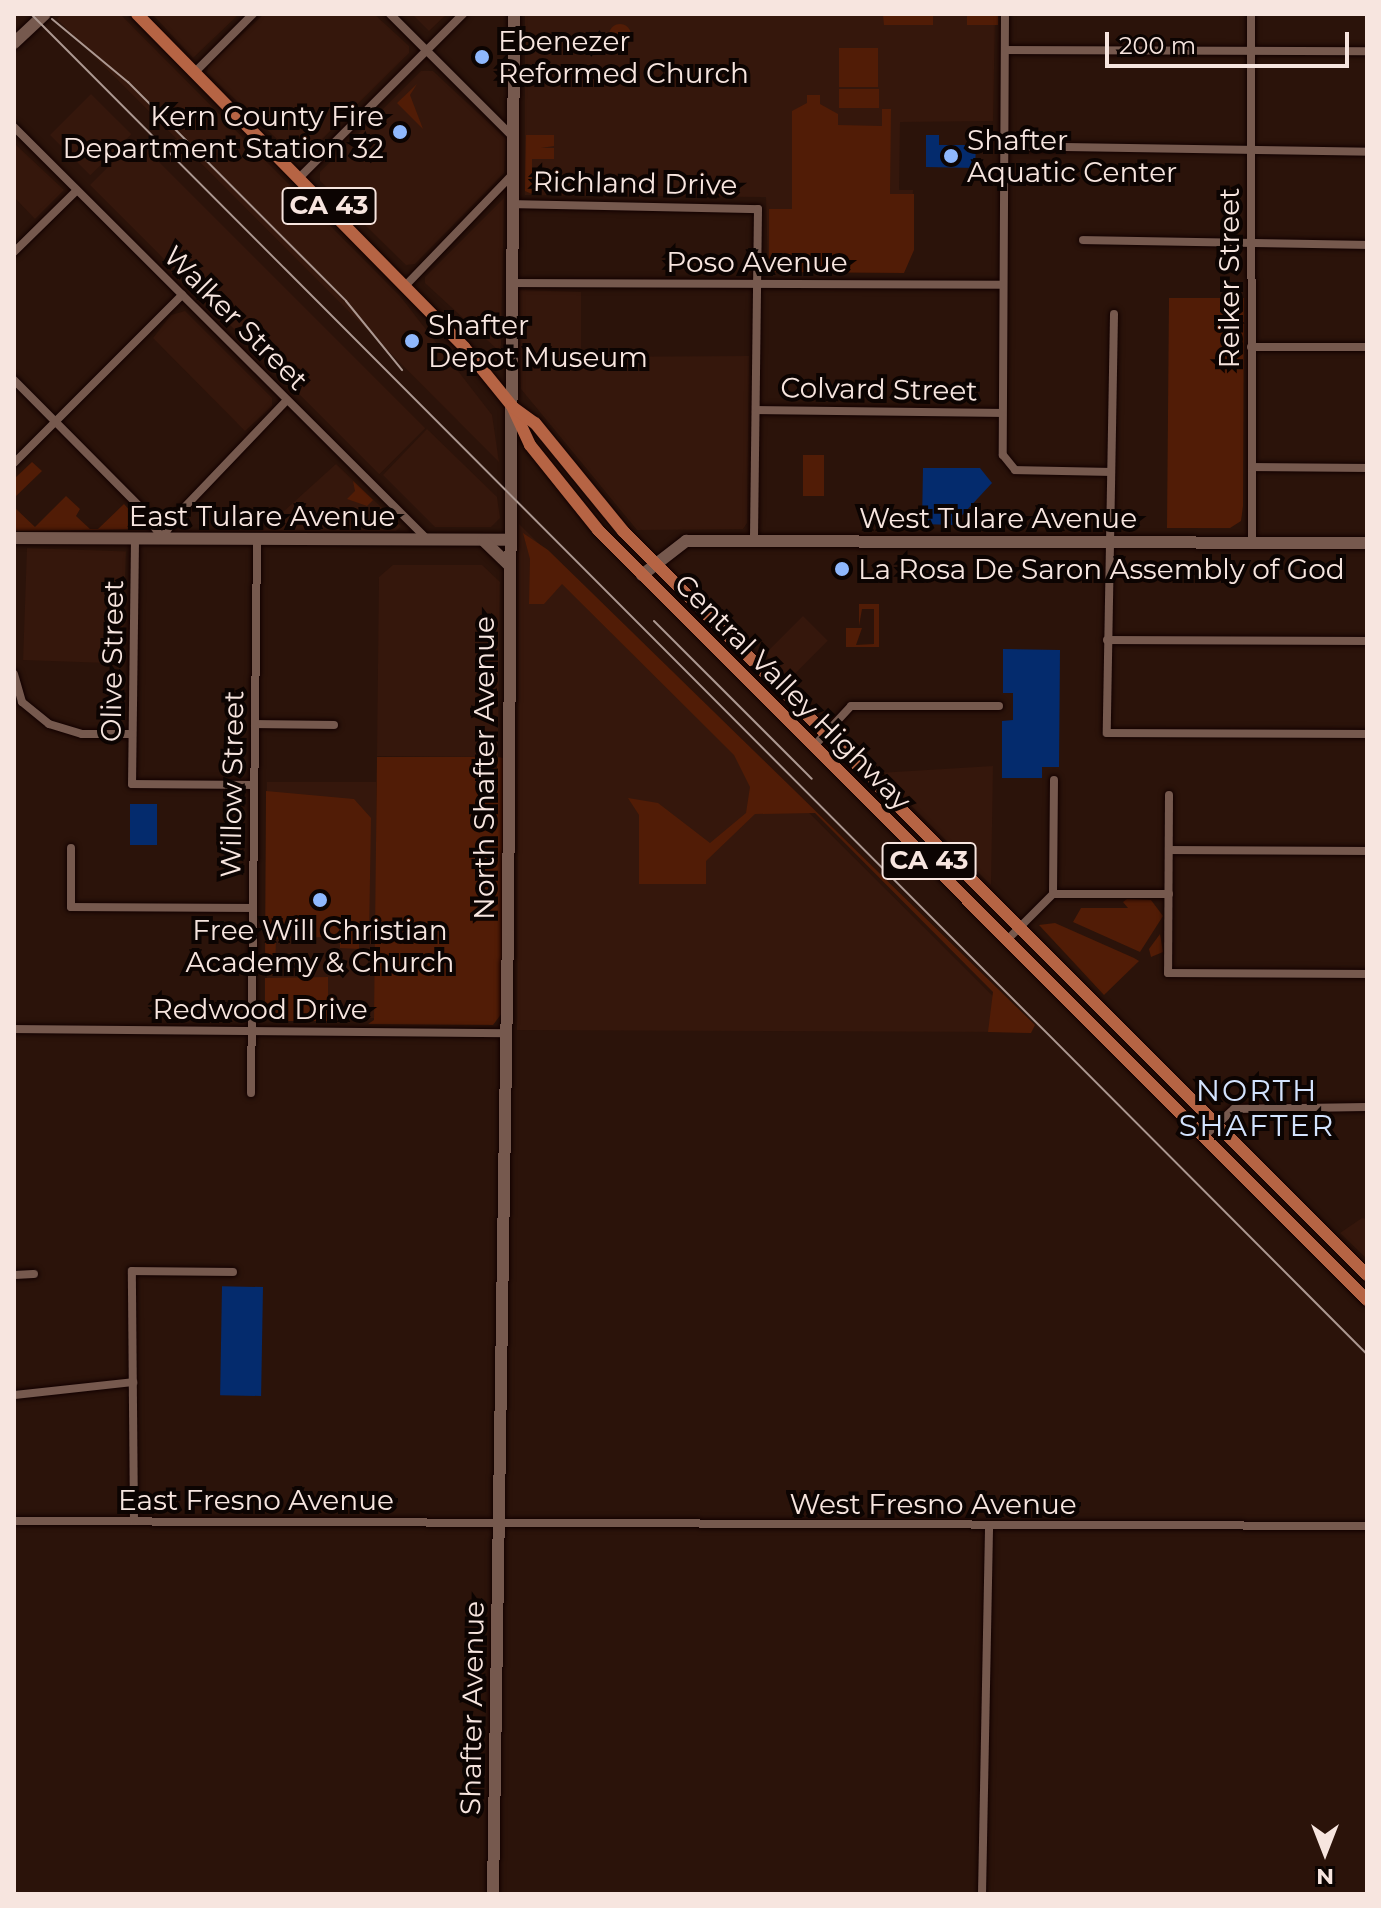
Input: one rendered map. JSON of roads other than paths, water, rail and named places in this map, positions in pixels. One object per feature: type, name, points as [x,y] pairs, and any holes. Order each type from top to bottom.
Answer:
[{"type":"main road","points":[[14,43],[45,14]]},
{"type":"main road","name":"Central Valley Highway","points":[[137,14],[407,284],[512,406],[535,423],[594,499],[655,563],[1367,1275]]},
{"type":"main road","name":"North Shafter Avenue","points":[[499,1523],[514,14]]},
{"type":"main road","name":"Central Valley Highway","points":[[512,406],[530,445],[642,575],[1367,1300]]},
{"type":"main road","name":"East Tulare Avenue","points":[[14,538],[510,540]]},
{"type":"main road","points":[[483,540],[509,565]]},
{"type":"main road","name":"West Tulare Avenue","points":[[642,575],[686,541],[1367,543]]},
{"type":"main road","name":"Shafter Avenue","points":[[493,1894],[499,1523]]},
{"type":"street","points":[[195,72],[253,14]]},
{"type":"street","points":[[390,14],[512,136]]},
{"type":"street","points":[[300,177],[463,14]]},
{"type":"street","points":[[1005,14],[1003,455],[1015,470],[1109,472]]},
{"type":"street","name":"Reiker Street","points":[[1251,14],[1252,543]]},
{"type":"street","points":[[1005,50],[1367,51]]},
{"type":"street","name":"Walker Street","points":[[14,127],[427,540]]},
{"type":"street","points":[[1004,146],[1367,152]]},
{"type":"street","points":[[407,284],[512,175]]},
{"type":"street","points":[[14,252],[77,190]]},
{"type":"street","name":"Richland Drive","points":[[512,204],[758,209],[757,284]]},
{"type":"street","points":[[1083,240],[1367,245]]},
{"type":"street","name":"Poso Avenue","points":[[511,283],[1003,285]]},
{"type":"street","points":[[754,541],[757,284]]},
{"type":"street","points":[[14,463],[182,295]]},
{"type":"street","points":[[1114,314],[1107,542],[1107,733],[1367,734]]},
{"type":"street","points":[[1251,347],[1367,347]]},
{"type":"street","points":[[14,380],[139,506],[162,538],[179,513],[287,400]]},
{"type":"street","name":"Colvard Street","points":[[756,410],[1002,413]]},
{"type":"street","points":[[1252,467],[1367,468]]},
{"type":"street","name":"Willow Street","points":[[251,1093],[257,539]]},
{"type":"street","name":"Olive Street","points":[[135,540],[132,784],[254,785]]},
{"type":"street","points":[[1107,640],[1367,641]]},
{"type":"street","points":[[14,674],[22,702],[49,724],[82,734],[132,734]]},
{"type":"street","points":[[814,746],[851,706],[999,706]]},
{"type":"street","points":[[255,724],[334,725]]},
{"type":"street","points":[[1007,940],[1053,894],[1054,780]]},
{"type":"street","points":[[1169,795],[1168,973],[1367,974]]},
{"type":"street","points":[[71,848],[71,907],[253,908]]},
{"type":"street","points":[[1169,850],[1367,851]]},
{"type":"street","points":[[1053,894],[1169,894]]},
{"type":"street","name":"Redwood Drive","points":[[14,1029],[506,1033]]},
{"type":"street","points":[[1203,1137],[1214,1123],[1245,1108],[1367,1107]]},
{"type":"street","points":[[134,1521],[132,1271],[233,1272]]},
{"type":"street","points":[[14,1275],[34,1274]]},
{"type":"street","points":[[14,1395],[133,1382]]},
{"type":"street","name":"East Fresno Avenue","points":[[14,1521],[499,1523]]},
{"type":"street","name":"West Fresno Avenue","points":[[499,1523],[1367,1526]]},
{"type":"street","points":[[982,1894],[989,1527]]},
{"type":"water","name":"Shafter Aquatic Center","points":[[926,135],[939,135],[939,145],[976,145],[975,168],[926,167]]},
{"type":"water","points":[[923,468],[980,468],[992,483],[953,525],[922,524]]},
{"type":"water","points":[[1003,649],[1060,650],[1059,767],[1042,767],[1042,778],[1002,778],[1002,721],[1013,720],[1013,693],[1003,693]]},
{"type":"water","points":[[130,804],[157,804],[157,845],[130,845]]},
{"type":"water","points":[[222,1286],[263,1287],[261,1396],[220,1395]]},
{"type":"railway","points":[[31,14],[1367,1354]]},
{"type":"railway","points":[[52,19],[128,82],[346,301],[402,370]]},
{"type":"railway","points":[[654,621],[812,779]]},
{"type":"place","name":"Ebenezer Reformed Church","points":[[482,57]]},
{"type":"place","name":"Kern County Fire Department Station 32","points":[[400,132]]},
{"type":"place","name":"Shafter Aquatic Center","points":[[951,156]]},
{"type":"place","name":"Shafter Depot Museum","points":[[412,341]]},
{"type":"place","name":"La Rosa De Saron Assembly of God","points":[[842,569]]},
{"type":"place","name":"Free Will Christian Academy & Church","points":[[320,900]]},
{"type":"district","name":"NORTH SHAFTER","points":[[1257,1108]]}]
